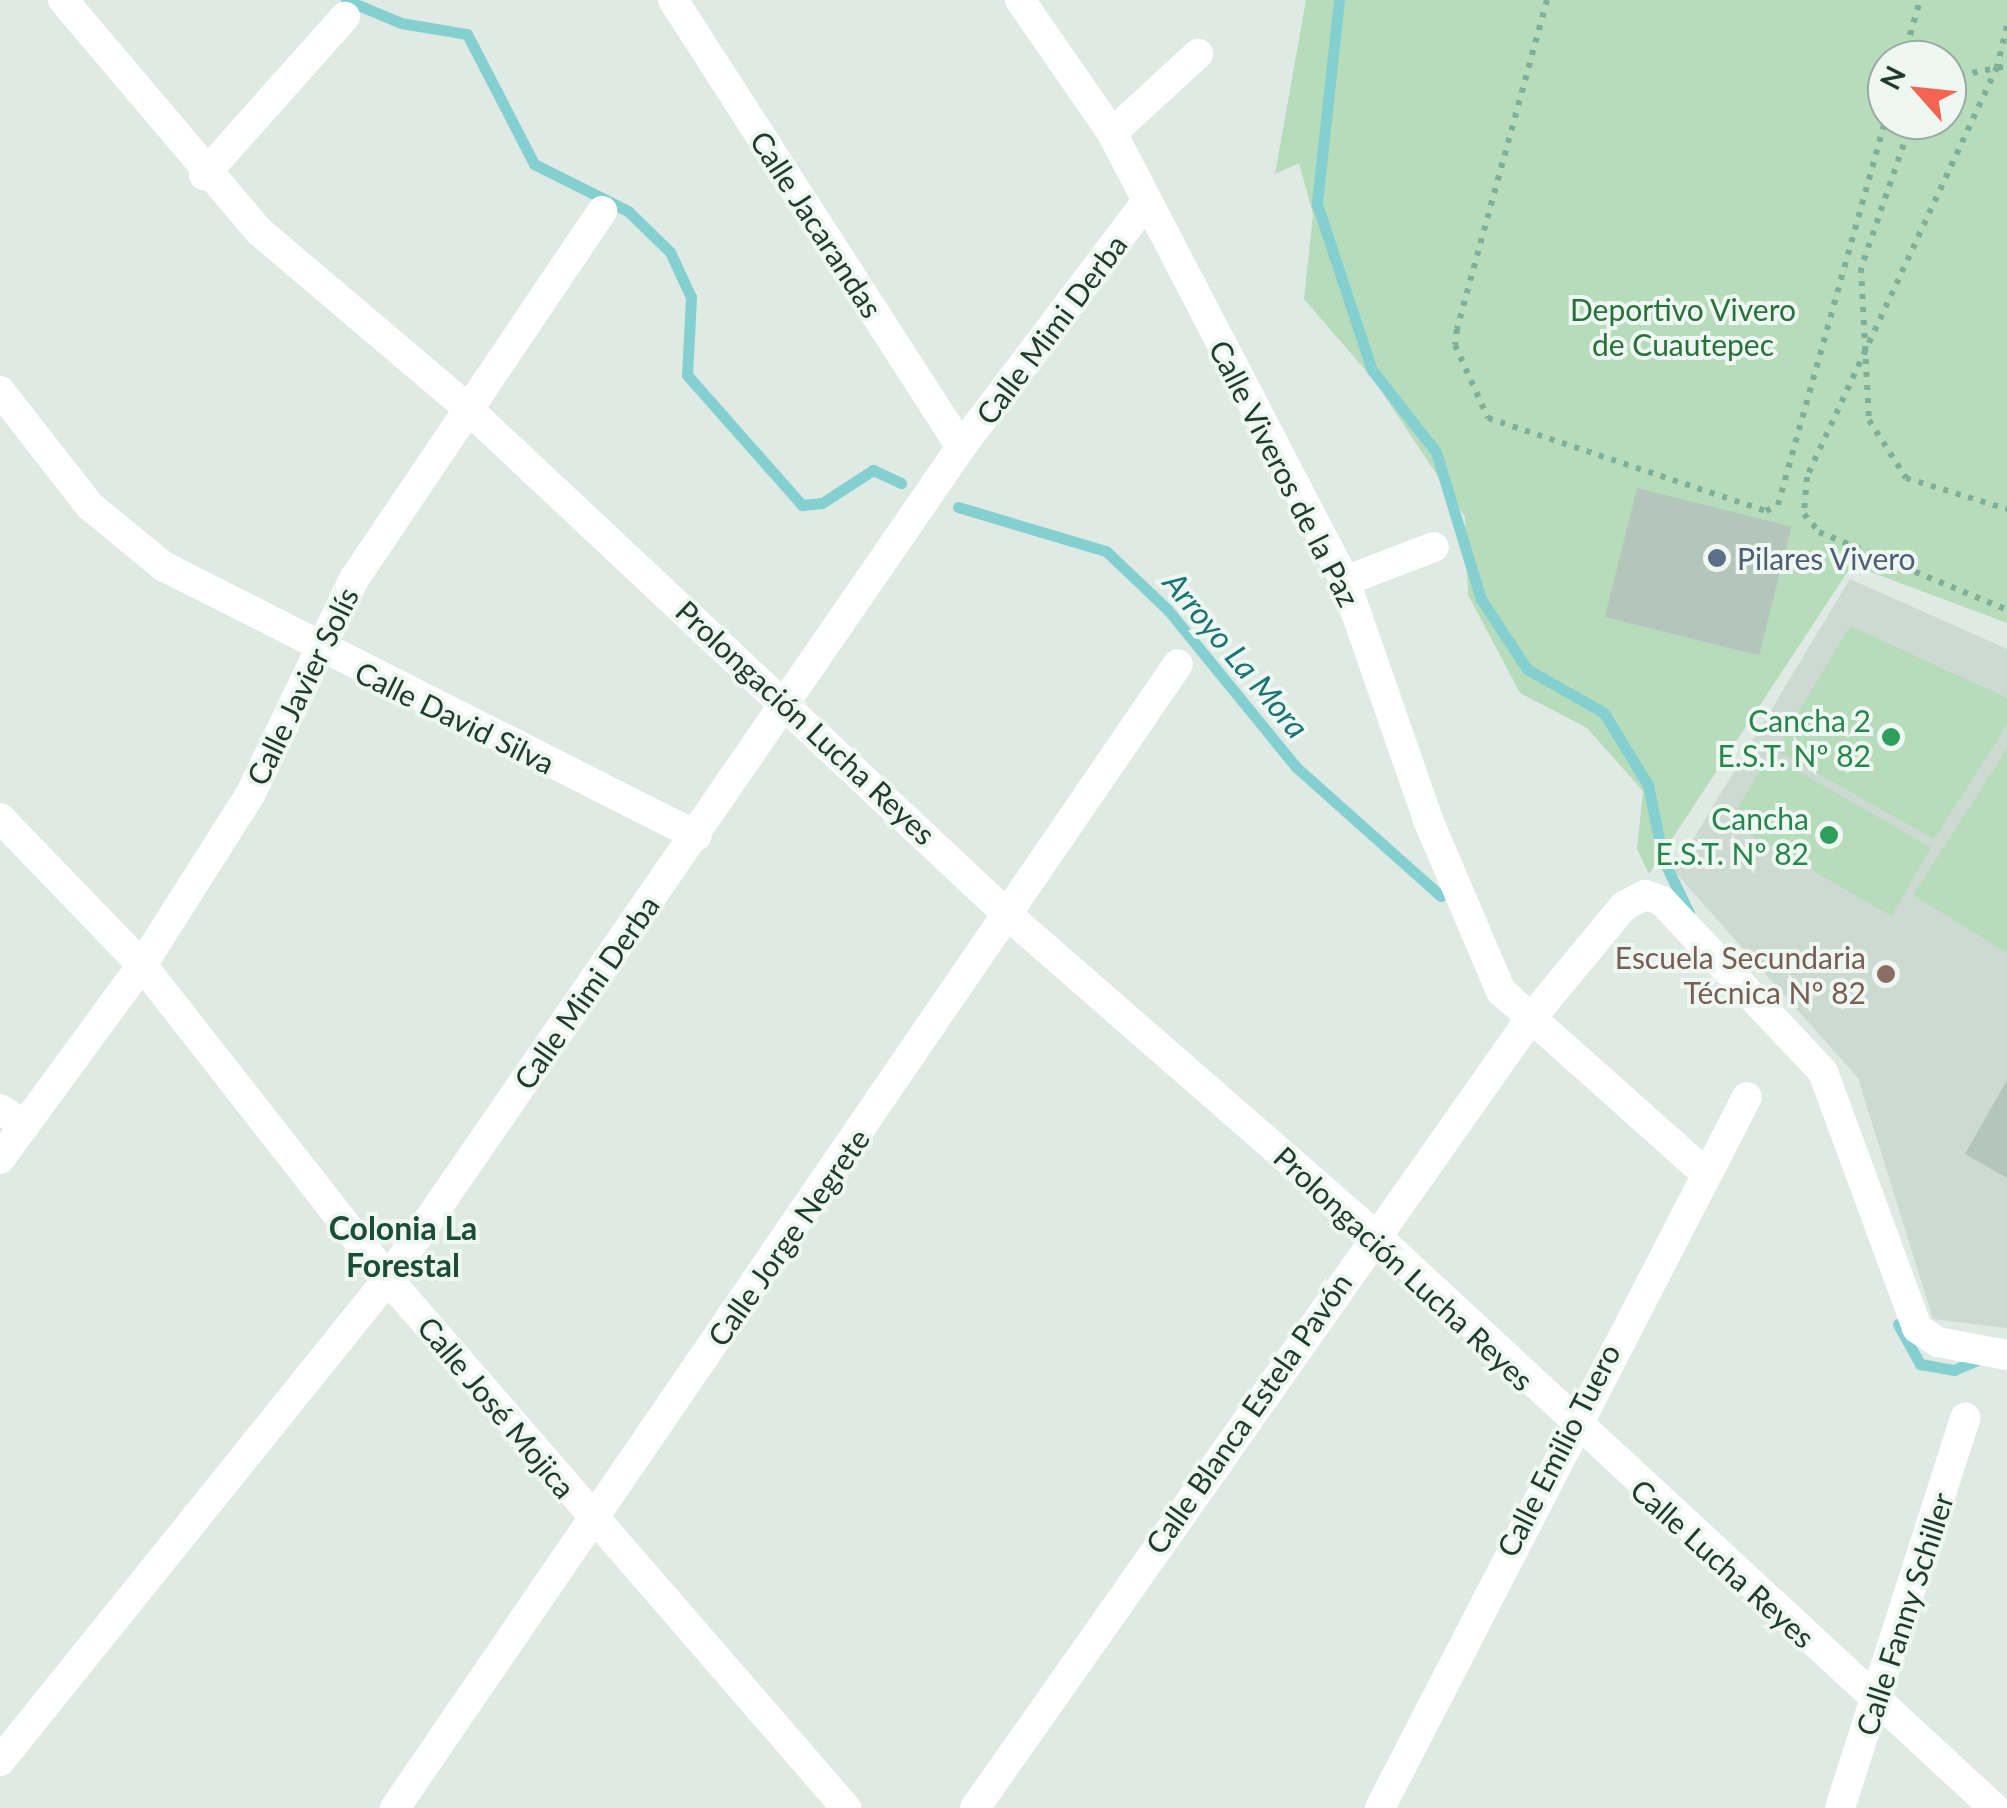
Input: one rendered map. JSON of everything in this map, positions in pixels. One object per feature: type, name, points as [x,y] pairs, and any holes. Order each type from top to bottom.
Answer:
[{"type":"street","name":"Prolongación Lucha Reyes","points":[[63,0],[204,175],[789,702],[1010,916],[1374,1234],[1570,1424]]},
{"type":"street","name":"Calle Jacarandas","points":[[673,0],[961,447]]},
{"type":"street","name":"Calle Viveros de la Paz","points":[[1020,0],[1112,134],[1345,581],[1428,820],[1501,991],[1528,1022],[1704,1172]]},
{"type":"street","points":[[204,175],[345,17]]},
{"type":"street","points":[[1112,134],[1198,54]]},
{"type":"street","name":"Calle Mimi Derba","points":[[0,1761],[388,1279],[697,836],[961,447],[1146,202]]},
{"type":"street","name":"Calle Javier Solís","points":[[0,1160],[12,1118],[142,965],[260,778],[354,579],[466,407],[602,211]]},
{"type":"street","name":"Calle David Silva","points":[[0,391],[126,539],[321,651],[697,836]]},
{"type":"street","points":[[1345,581],[1434,547]]},
{"type":"street","name":"Calle Jorge Negrete","points":[[394,1808],[1010,916],[1178,664]]},
{"type":"street","name":"Calle José Mojica","points":[[0,818],[142,965],[388,1279],[846,1808]]},
{"type":"street","name":"Calle Blanca Estela Pavón","points":[[975,1808],[1374,1234],[1528,1022],[1624,906],[1644,896],[1662,901],[1823,1072],[1910,1316],[1938,1342],[2007,1356]]},
{"type":"street","name":"Calle Emilio Tuero","points":[[1380,1808],[1570,1424],[1747,1097]]},
{"type":"street","name":"Calle Fanny Schiller","points":[[1840,1808],[1965,1418]]},
{"type":"street","name":"Calle Lucha Reyes","points":[[1570,1424],[1994,1808]]},
{"type":"path","points":[[1548,0],[1456,329],[1460,360],[1488,418],[1766,511],[1787,493],[1848,245],[1880,140]]},
{"type":"path","points":[[1909,40],[1920,0]]},
{"type":"path","points":[[2007,26],[1997,67],[1862,344],[1807,476],[1804,514],[1855,549],[2007,610]]},
{"type":"path","points":[[1967,74],[2007,66]]},
{"type":"path","points":[[1905,140],[1864,252],[1862,344],[1869,420],[1891,464],[1906,478],[2007,509]]},
{"type":"path","points":[[1848,245],[1864,252]]},
{"type":"shaded area","name":"Escuela Secundaria Técnica Nº 82","points":[[1850,579],[2007,649],[2007,1328],[1933,1319],[1858,1078],[1674,871]]},
{"type":"green space","name":"Deportivo Vivero de Cuautepec","points":[[1306,0],[2007,0],[2007,623],[1852,565],[1649,874],[1637,849],[1643,791],[1587,728],[1520,693],[1468,595],[1465,517],[1374,380],[1304,299],[1313,214],[1299,163],[1275,174]]},
{"type":"green space","name":"Cancha 2 E.S.T. Nº 82","points":[[1850,626],[2007,698],[2007,725],[1934,839],[1776,750]]},
{"type":"green space","points":[[2007,749],[2007,951],[2006,952],[1913,895]]},
{"type":"green space","name":"Cancha E.S.T. Nº 82","points":[[1769,754],[1931,848],[1891,916],[1730,822]]},
{"type":"building","name":"Pilares Vivero","points":[[1637,488],[1791,526],[1759,656],[1605,617]]},
{"type":"building","points":[[2007,1080],[2007,1178],[1965,1154]]},
{"type":"waterway","name":"Arroyo La Mora","points":[[346,0],[401,23],[467,34],[534,164],[628,211],[670,252],[691,297],[687,375],[802,505],[822,503],[873,470],[901,483]]},
{"type":"waterway","points":[[1339,0],[1317,204],[1372,370],[1436,452],[1481,599],[1527,669],[1604,713],[1648,785],[1663,859],[1689,913]]},
{"type":"waterway","name":"Arroyo La Mora","points":[[958,507],[1106,551],[1168,610],[1296,767],[1441,896]]},
{"type":"waterway","points":[[1898,1324],[1920,1364],[1954,1370],[1982,1358]]},
{"type":"place","name":"Pilares Vivero","points":[[1717,558]]},
{"type":"place","name":"Cancha 2 E.S.T. Nº 82","points":[[1891,737]]},
{"type":"place","name":"Cancha E.S.T. Nº 82","points":[[1829,835]]},
{"type":"place","name":"Escuela Secundaria Técnica Nº 82","points":[[1886,974]]},
{"type":"district","name":"Colonia La Forestal","points":[[403,1248]]}]
